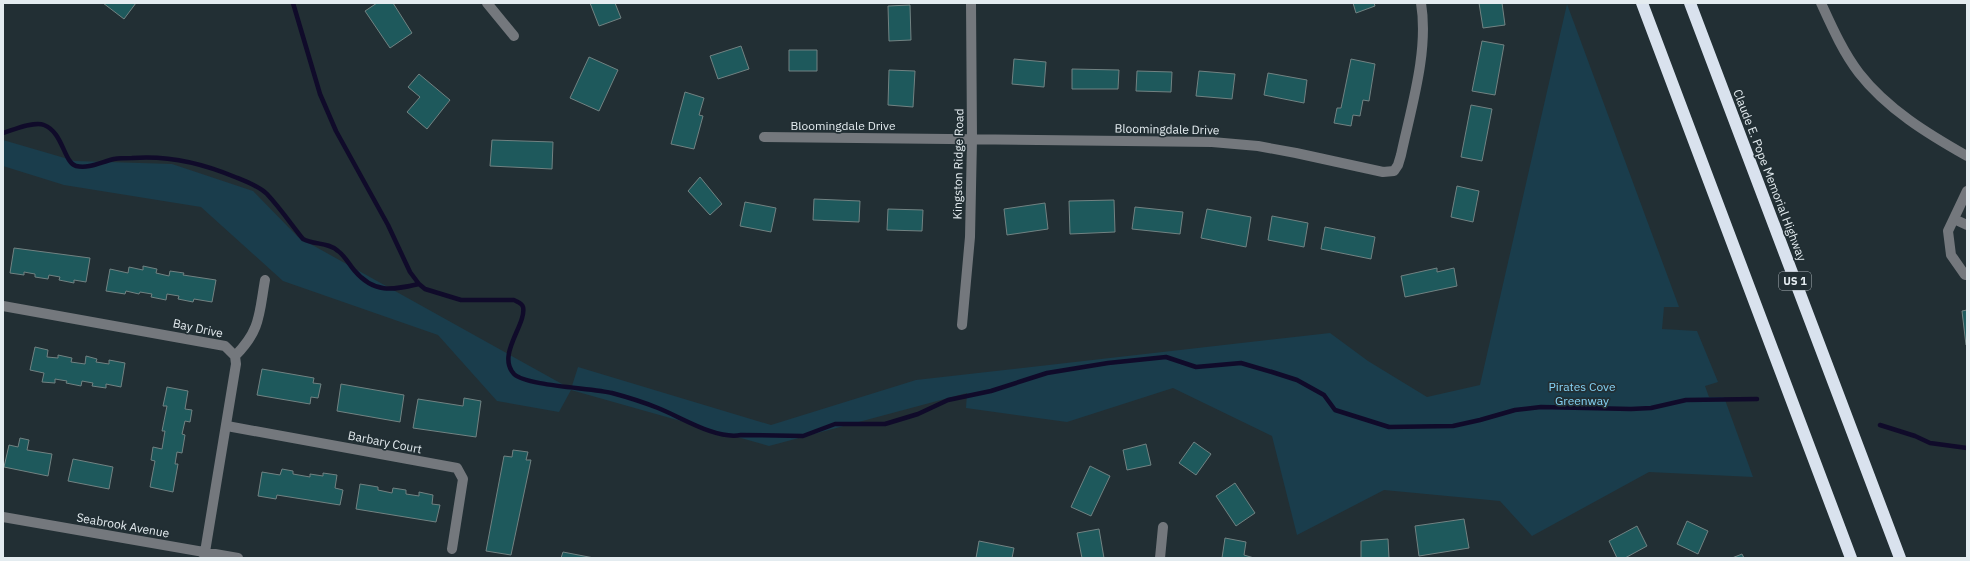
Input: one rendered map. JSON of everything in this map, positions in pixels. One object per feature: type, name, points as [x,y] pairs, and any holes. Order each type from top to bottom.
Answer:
[{"type":"highway","points":[[1642,3],[1851,558]]},
{"type":"highway","name":"Claude E. Pope Memorial Highway","points":[[1690,3],[1900,558]]},
{"type":"street","points":[[487,3],[514,36]]},
{"type":"street","name":"Kingston Ridge Road","points":[[962,325],[970,237],[972,139],[971,3]]},
{"type":"street","name":"Bloomingdale Drive","points":[[764,137],[1212,142],[1266,148],[1383,172],[1394,171],[1398,165],[1401,155],[1423,44],[1424,24],[1421,3]]},
{"type":"street","points":[[1821,3],[1846,53],[1860,73],[1886,102],[1928,134],[1967,156]]},
{"type":"street","points":[[1967,191],[1948,230],[1951,255],[1965,275],[1967,275]]},
{"type":"street","points":[[1954,219],[1967,225]]},
{"type":"street","points":[[205,555],[227,426],[236,364],[235,356],[247,344],[256,328],[265,280]]},
{"type":"street","name":"Bay Drive","points":[[3,306],[225,346],[235,356]]},
{"type":"street","name":"Barbary Court","points":[[227,426],[457,468],[463,479],[452,549]]},
{"type":"street","name":"Seabrook Avenue","points":[[3,520],[205,555],[238,558]]},
{"type":"street","points":[[1160,558],[1163,527]]},
{"type":"green space","name":"Pirates Cove Greenway","points":[[1567,4],[1679,307],[1664,307],[1662,329],[1697,331],[1718,382],[1705,386],[1709,397],[1724,397],[1753,477],[1649,472],[1532,536],[1500,501],[1384,490],[1297,535],[1272,436],[1173,388],[1067,422],[966,408],[967,393],[769,446],[571,390],[559,412],[497,401],[438,335],[283,281],[201,207],[64,185],[3,166],[3,140],[75,161],[172,164],[253,191],[298,237],[571,389],[578,367],[771,425],[916,380],[1330,333],[1368,361],[1427,397],[1480,385]]},
{"type":"building","points":[[103,3],[136,3],[124,19]]},
{"type":"building","points":[[377,3],[393,3],[412,33],[390,48],[365,11]]},
{"type":"building","points":[[590,3],[615,3],[621,18],[599,26]]},
{"type":"building","points":[[1353,3],[1374,3],[1375,6],[1356,13]]},
{"type":"building","points":[[1479,3],[1502,3],[1505,25],[1483,28]]},
{"type":"building","points":[[910,5],[911,40],[889,41],[888,6]]},
{"type":"building","points":[[1482,41],[1504,45],[1495,95],[1472,91]]},
{"type":"building","points":[[741,46],[749,69],[718,79],[710,56]]},
{"type":"building","points":[[789,50],[817,50],[817,71],[789,71]]},
{"type":"building","points":[[589,57],[618,70],[599,111],[570,98]]},
{"type":"building","points":[[1014,59],[1046,62],[1044,87],[1012,84]]},
{"type":"building","points":[[1351,59],[1375,64],[1369,101],[1363,100],[1360,116],[1353,115],[1351,126],[1334,123],[1337,108],[1341,108]]},
{"type":"building","points":[[1072,69],[1119,70],[1118,89],[1072,89]]},
{"type":"building","points":[[889,70],[915,71],[913,107],[888,105]]},
{"type":"building","points":[[1137,71],[1172,72],[1171,92],[1136,91]]},
{"type":"building","points":[[1199,71],[1235,74],[1232,99],[1196,96]]},
{"type":"building","points":[[1268,73],[1307,80],[1304,103],[1264,95]]},
{"type":"building","points":[[419,74],[450,100],[427,129],[407,112],[420,97],[408,87]]},
{"type":"building","points":[[685,92],[704,98],[699,115],[703,116],[694,149],[671,144]]},
{"type":"building","points":[[1471,105],[1492,109],[1482,161],[1461,157]]},
{"type":"building","points":[[492,140],[553,142],[552,169],[490,166]]},
{"type":"building","points":[[700,177],[722,204],[710,215],[688,191]]},
{"type":"building","points":[[1457,186],[1479,191],[1473,222],[1451,217]]},
{"type":"building","points":[[814,199],[860,201],[859,222],[813,220]]},
{"type":"building","points":[[1114,200],[1115,232],[1070,234],[1069,201]]},
{"type":"building","points":[[745,202],[776,208],[771,232],[740,226]]},
{"type":"building","points":[[1045,203],[1048,229],[1007,235],[1004,209]]},
{"type":"building","points":[[1135,207],[1183,212],[1180,234],[1132,229]]},
{"type":"building","points":[[888,209],[923,210],[922,231],[887,230]]},
{"type":"building","points":[[1207,209],[1251,217],[1246,247],[1201,238]]},
{"type":"building","points":[[1272,216],[1308,223],[1304,247],[1268,240]]},
{"type":"building","points":[[1325,227],[1375,237],[1371,259],[1321,249]]},
{"type":"building","points":[[14,248],[90,258],[86,282],[74,280],[74,283],[59,280],[60,277],[49,275],[48,279],[35,277],[35,274],[24,272],[24,275],[10,273]]},
{"type":"building","points":[[143,266],[157,269],[156,273],[169,276],[170,271],[184,273],[183,275],[216,280],[212,302],[194,299],[193,302],[178,299],[179,296],[167,294],[166,300],[151,297],[152,294],[140,292],[139,294],[126,291],[125,294],[106,291],[110,269],[128,273],[129,267],[143,270]]},
{"type":"building","points":[[1437,268],[1437,272],[1454,268],[1457,286],[1405,297],[1401,276]]},
{"type":"building","points":[[1967,310],[1967,345],[1966,345],[1962,311]]},
{"type":"building","points":[[35,347],[48,350],[47,357],[58,358],[58,355],[72,358],[71,362],[85,364],[86,356],[97,359],[96,362],[109,364],[109,360],[125,363],[121,387],[106,384],[106,388],[92,386],[93,383],[82,381],[81,386],[55,379],[55,383],[42,382],[44,373],[30,370]]},
{"type":"building","points":[[262,369],[314,378],[313,383],[321,384],[318,398],[311,397],[310,404],[257,395]]},
{"type":"building","points":[[341,384],[404,395],[400,422],[337,411]]},
{"type":"building","points":[[167,387],[188,391],[185,409],[192,410],[190,422],[185,421],[182,434],[185,435],[182,453],[177,452],[175,464],[178,464],[173,492],[150,487],[155,461],[151,460],[153,447],[162,449],[165,431],[162,431],[167,406],[163,406]]},
{"type":"building","points":[[464,398],[481,401],[476,437],[413,428],[418,399],[463,406]]},
{"type":"building","points":[[20,438],[29,440],[27,450],[52,454],[48,476],[4,467],[9,445],[18,447]]},
{"type":"building","points":[[1194,442],[1211,454],[1196,475],[1179,463]]},
{"type":"building","points":[[1146,444],[1151,465],[1127,470],[1123,450]]},
{"type":"building","points":[[513,450],[528,452],[526,460],[531,460],[511,555],[486,551],[504,456],[512,457]]},
{"type":"building","points":[[73,459],[113,467],[109,489],[68,481]]},
{"type":"building","points":[[1090,466],[1110,476],[1091,516],[1071,507]]},
{"type":"building","points":[[282,469],[293,471],[293,474],[310,477],[310,474],[323,476],[323,473],[337,475],[335,488],[343,490],[340,505],[277,495],[276,499],[258,496],[262,472],[280,475]]},
{"type":"building","points":[[1235,483],[1255,513],[1236,526],[1216,496]]},
{"type":"building","points":[[360,484],[378,487],[378,490],[392,493],[393,488],[406,490],[406,494],[419,496],[419,492],[433,495],[432,504],[440,505],[436,522],[356,509]]},
{"type":"building","points":[[1464,519],[1469,548],[1419,556],[1415,526]]},
{"type":"building","points":[[1687,521],[1708,531],[1698,554],[1677,544]]},
{"type":"building","points":[[1637,526],[1647,546],[1625,558],[1617,558],[1609,541]]},
{"type":"building","points":[[1099,529],[1104,558],[1082,558],[1077,533]]},
{"type":"building","points":[[1225,538],[1246,542],[1244,555],[1254,558],[1222,558]]},
{"type":"building","points":[[1388,539],[1389,558],[1361,558],[1361,541]]},
{"type":"building","points":[[979,541],[1014,548],[1012,558],[976,558]]},
{"type":"building","points":[[563,552],[594,558],[561,558]]},
{"type":"building","points":[[1742,554],[1744,558],[1732,558]]},
{"type":"waterway","points":[[293,3],[320,94],[336,131],[388,225],[410,272],[419,284],[425,289],[461,300],[514,300],[522,304],[523,314],[521,322],[513,340],[508,358],[509,366],[514,374],[521,378],[545,384],[612,393],[652,406],[699,427],[721,434],[731,436],[803,436],[835,424],[885,424],[918,414],[948,400],[991,391],[1047,373],[1108,363],[1166,357],[1196,367],[1241,363],[1272,372],[1297,380],[1324,395],[1335,410],[1389,427],[1453,426],[1515,410],[1541,407],[1631,409],[1651,408],[1686,400],[1757,399]]},
{"type":"waterway","points":[[3,133],[29,125],[44,125],[55,134],[72,164],[81,167],[118,158],[146,157],[185,161],[223,172],[252,184],[264,191],[303,239],[334,248],[342,255],[361,278],[369,283],[376,287],[392,289],[419,284]]},
{"type":"waterway","points":[[1880,425],[1915,436],[1930,443],[1967,448]]}]
